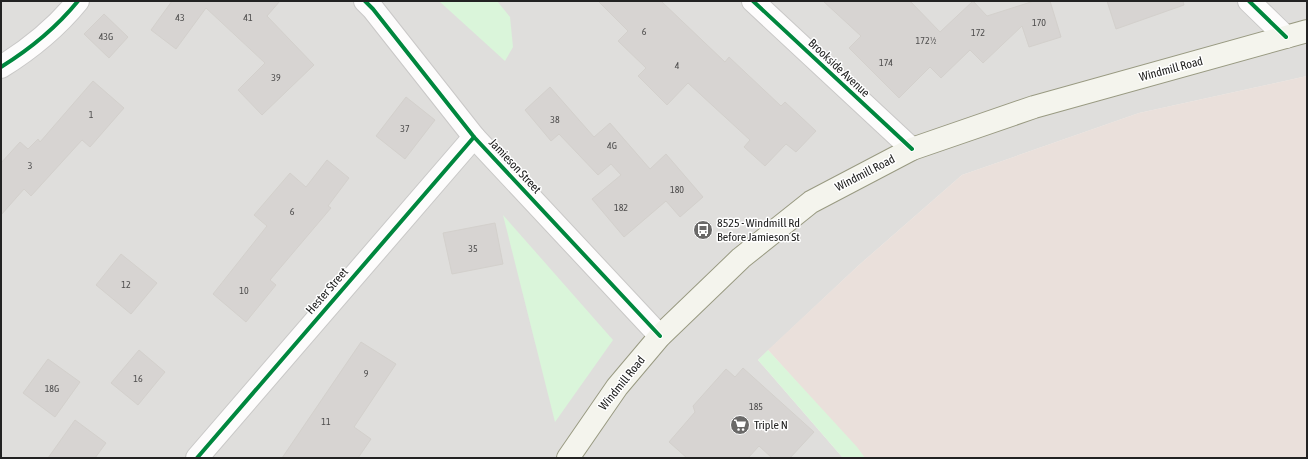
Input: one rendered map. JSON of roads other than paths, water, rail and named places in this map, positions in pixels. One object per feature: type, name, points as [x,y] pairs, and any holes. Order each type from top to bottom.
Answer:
[{"type":"main road","name":"Windmill Road","points":[[568,458],[617,387],[660,336],[741,258],[811,202],[912,149],[1034,107],[1307,31]]},
{"type":"street","points":[[1,68],[17,58],[60,23],[78,1]]},
{"type":"street","name":"Jamieson Street","points":[[365,1],[373,9],[474,137],[660,336]]},
{"type":"street","name":"Brookside Avenue","points":[[753,1],[912,149]]},
{"type":"street","points":[[1249,1],[1286,37]]},
{"type":"street","name":"Hester Street","points":[[197,458],[474,137]]},
{"type":"place","name":"8525 - Windmill Rd Before Jamieson St","points":[[703,230]]},
{"type":"place","name":"Triple N","points":[[740,425]]}]
